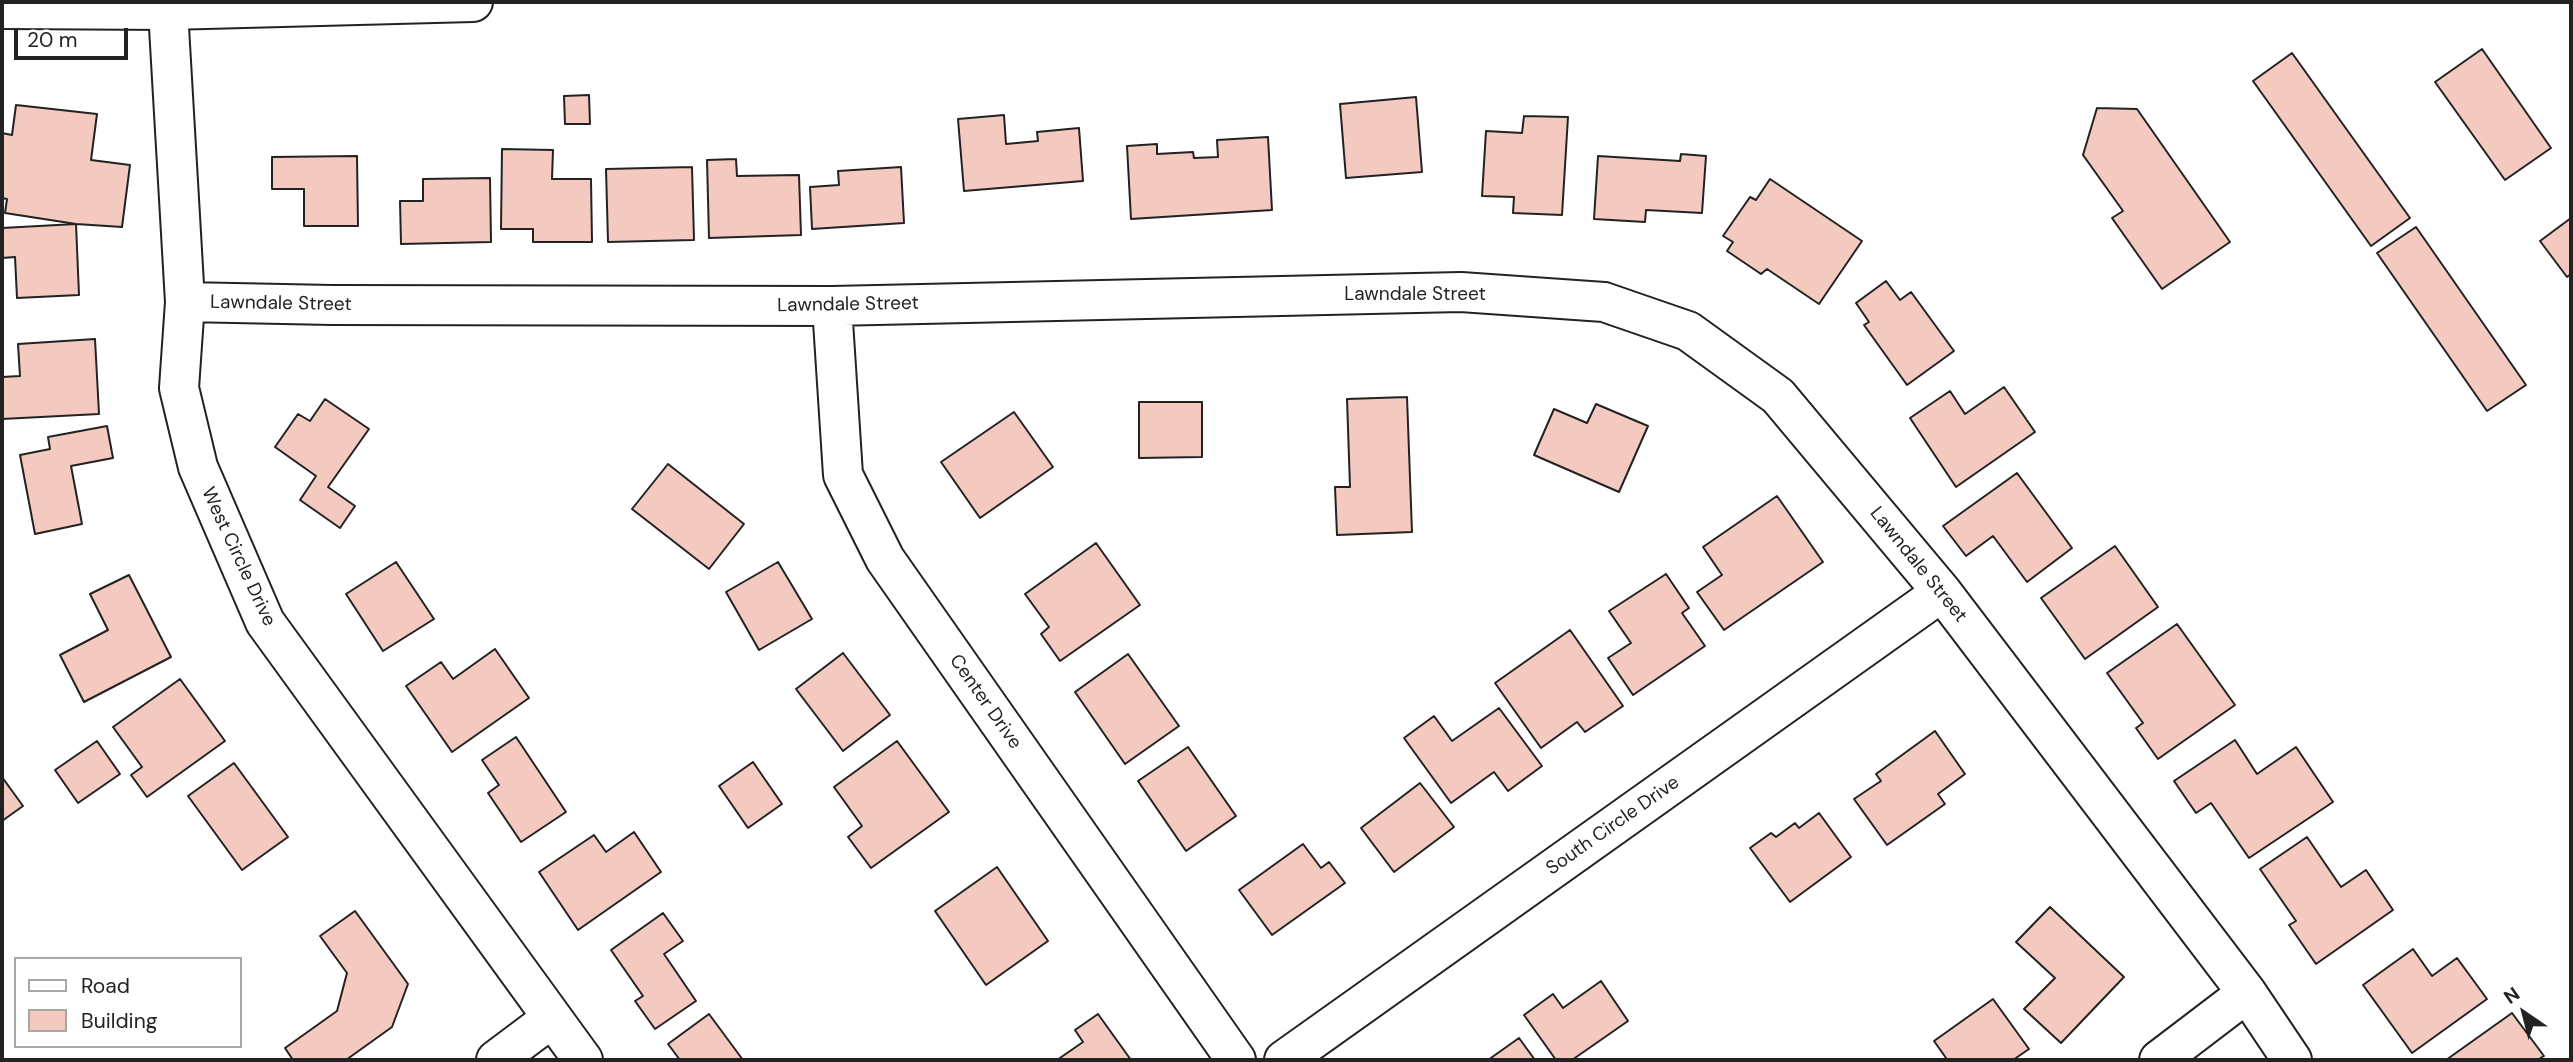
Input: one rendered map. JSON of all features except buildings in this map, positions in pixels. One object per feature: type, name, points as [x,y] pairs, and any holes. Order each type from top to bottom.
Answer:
[{"type":"street","points":[[2,9],[168,10],[473,2]]},
{"type":"street","name":"West Circle Drive","points":[[168,10],[186,302],[179,388],[198,467],[265,622],[552,1018]]},
{"type":"street","name":"Lawndale Street","points":[[186,302],[832,306],[1461,292],[1604,302],[1688,331],[1778,396],[1941,592],[2247,993],[2292,1060]]},
{"type":"street","name":"Center Drive","points":[[832,306],[842,475],[885,559],[1236,1060]]},
{"type":"street","name":"South Circle Drive","points":[[1284,1060],[1941,592]]},
{"type":"street","points":[[2159,1060],[2247,993]]},
{"type":"street","points":[[496,1060],[552,1018],[583,1060]]}]
